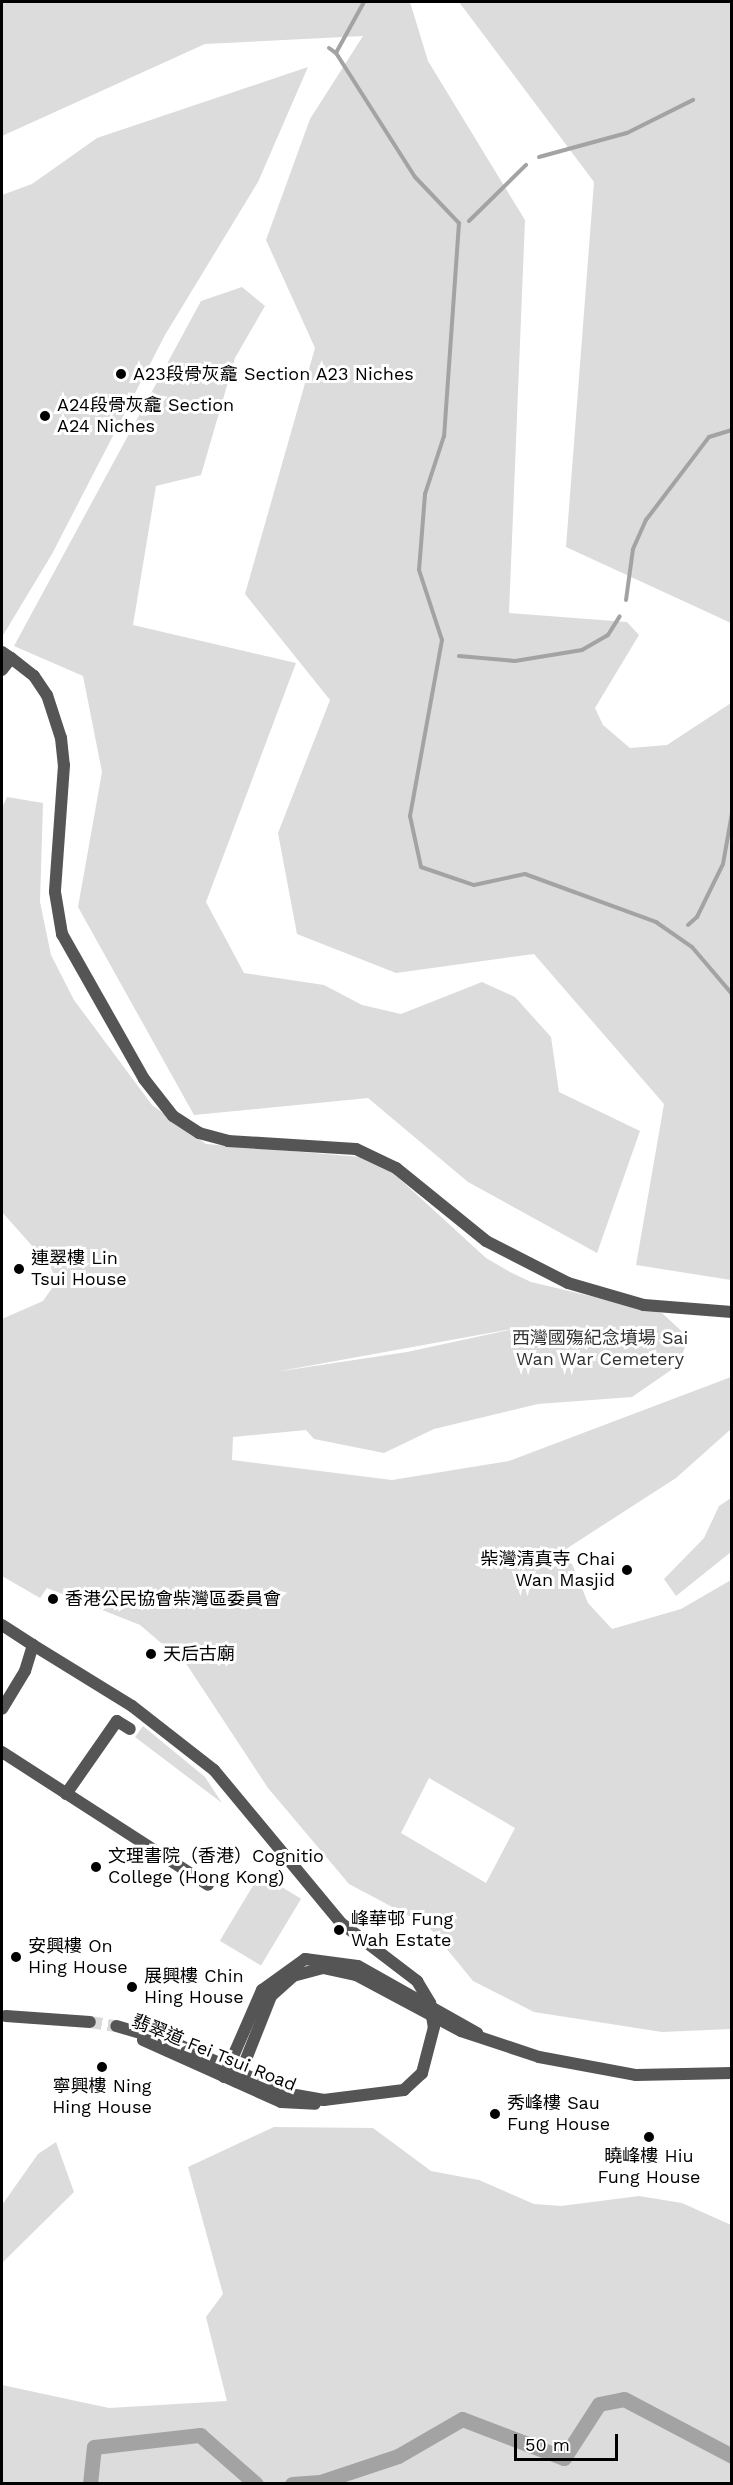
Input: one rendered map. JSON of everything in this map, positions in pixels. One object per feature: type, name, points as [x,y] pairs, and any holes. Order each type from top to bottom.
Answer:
[{"type":"street","points":[[2,670],[6,655],[45,692],[62,746],[55,892],[59,926],[167,1110],[218,1139],[331,1145],[368,1154],[396,1168],[486,1241],[583,1289],[655,1307],[732,1312]]},
{"type":"street","name":"翡翠道 Fei Tsui Road","points":[[2,1625],[132,1706],[214,1770],[341,1923],[405,1970],[426,1995],[434,2028],[422,2073],[394,2094],[334,2099],[286,2093],[116,2030]]},
{"type":"street","points":[[2,1709],[25,1671],[33,1646]]},
{"type":"street","points":[[66,1794],[113,1718],[130,1729]]},
{"type":"street","points":[[2,1752],[208,1885]]},
{"type":"street","points":[[226,2071],[242,2033],[274,1977],[305,1959],[321,1957],[358,1966],[478,2034],[539,2057],[604,2071],[669,2076],[732,2073]]},
{"type":"street","points":[[239,2077],[267,2003],[281,1984],[323,1968],[356,1975],[461,2031],[478,2034]]},
{"type":"street","points":[[6,2016],[86,2025]]},
{"type":"green space","points":[[2,2],[410,2],[428,61],[525,220],[509,613],[627,622],[639,635],[595,708],[603,725],[630,748],[667,745],[731,703],[731,1280],[636,1265],[664,1104],[534,954],[396,973],[297,934],[278,833],[330,700],[245,594],[315,348],[266,240],[310,119],[363,36],[205,44],[2,136]]},
{"type":"green space","points":[[459,2],[731,2],[731,623],[566,547],[594,182]]},
{"type":"green space","points":[[308,67],[258,182],[165,335],[52,554],[2,637],[2,195],[32,184],[97,138]]},
{"type":"green space","points":[[242,287],[265,306],[235,358],[201,475],[156,486],[133,625],[296,663],[206,902],[244,973],[324,985],[362,1005],[401,1014],[482,982],[515,997],[551,1037],[559,1092],[640,1131],[597,1253],[468,1182],[368,1098],[194,1115],[78,907],[102,772],[83,676],[14,646],[201,301]]},
{"type":"green space","name":"西灣國殤紀念墳場 Sai Wan War Cemetery","points":[[7,797],[43,803],[40,902],[51,955],[74,1000],[152,1105],[206,1144],[361,1157],[391,1171],[486,1258],[510,1272],[531,1282],[662,1313],[689,1338],[677,1366],[632,1397],[538,1404],[434,1429],[384,1453],[314,1439],[306,1430],[233,1437],[232,1460],[392,1480],[509,1461],[731,1377],[731,1429],[676,1478],[566,1549],[588,1603],[612,1629],[681,1609],[731,1580],[731,2029],[662,2032],[534,2012],[473,1981],[428,1926],[349,1884],[268,1788],[187,1665],[140,1625],[47,1588],[40,1598],[2,1576],[2,1319],[43,1301],[57,1281],[50,1266],[2,1212],[2,808]],"holes":[[[523,1327],[407,1352],[275,1372]],[[429,1778],[515,1828],[486,1883],[401,1833]]]},
{"type":"green space","points":[[731,1498],[731,1552],[676,1596],[664,1579],[704,1538],[719,1506]]},
{"type":"green space","points":[[143,1726],[205,1777],[222,1803],[135,1737]]},
{"type":"green space","points":[[260,1874],[301,1899],[261,1966],[220,1941]]},
{"type":"green space","points":[[274,2127],[373,2128],[431,2171],[479,2180],[534,2204],[561,2206],[639,2196],[682,2203],[731,2225],[731,2483],[2,2483],[2,2385],[109,2408],[227,2401],[206,2317],[223,2294],[188,2167]]},
{"type":"green space","points":[[56,2142],[74,2192],[2,2263],[2,2205],[38,2154]]},
{"type":"waterway","points":[[364,2],[336,53],[415,177],[459,223],[444,436],[425,494],[419,570],[442,640],[410,816],[421,867],[474,885],[525,874],[656,922],[692,947],[732,994]]},
{"type":"waterway","points":[[329,48],[336,53]]},
{"type":"waterway","points":[[539,157],[627,133],[693,100]]},
{"type":"waterway","points":[[469,221],[526,165]]},
{"type":"waterway","points":[[626,600],[633,549],[646,520],[709,437],[732,430]]},
{"type":"waterway","points":[[459,656],[515,661],[582,650],[608,635],[620,616]]},
{"type":"waterway","points":[[688,925],[697,917],[723,864],[732,813]]},
{"type":"waterway","points":[[292,2484],[320,2482],[398,2456],[462,2419],[564,2458],[599,2404],[624,2399],[732,2456]]},
{"type":"waterway","points":[[90,2484],[94,2447],[200,2435],[256,2484]]},
{"type":"tunnel","points":[[90,2022],[116,2026]]},
{"type":"place","name":"A23段骨灰龕 Section A23 Niches","points":[[121,374]]},
{"type":"place","name":"A24段骨灰龕 Section A24 Niches","points":[[45,416]]},
{"type":"place","name":"連翠樓 Lin Tsui House","points":[[19,1269]]},
{"type":"place","name":"柴灣清真寺 Chai Wan Masjid","points":[[627,1570]]},
{"type":"place","name":"香港公民協會柴灣區委員會","points":[[53,1599]]},
{"type":"place","name":"天后古廟","points":[[151,1654]]},
{"type":"place","name":"文理書院（香港）Cognitio College (Hong Kong)","points":[[96,1867]]},
{"type":"place","name":"峰華邨 Fung Wah Estate","points":[[339,1930]]},
{"type":"place","name":"安興樓 On Hing House","points":[[16,1957]]},
{"type":"place","name":"展興樓 Chin Hing House","points":[[132,1987]]},
{"type":"place","name":"寧興樓 Ning Hing House","points":[[102,2067]]},
{"type":"place","name":"秀峰樓 Sau Fung House","points":[[495,2114]]},
{"type":"place","name":"曉峰樓 Hiu Fung House","points":[[649,2137]]}]
